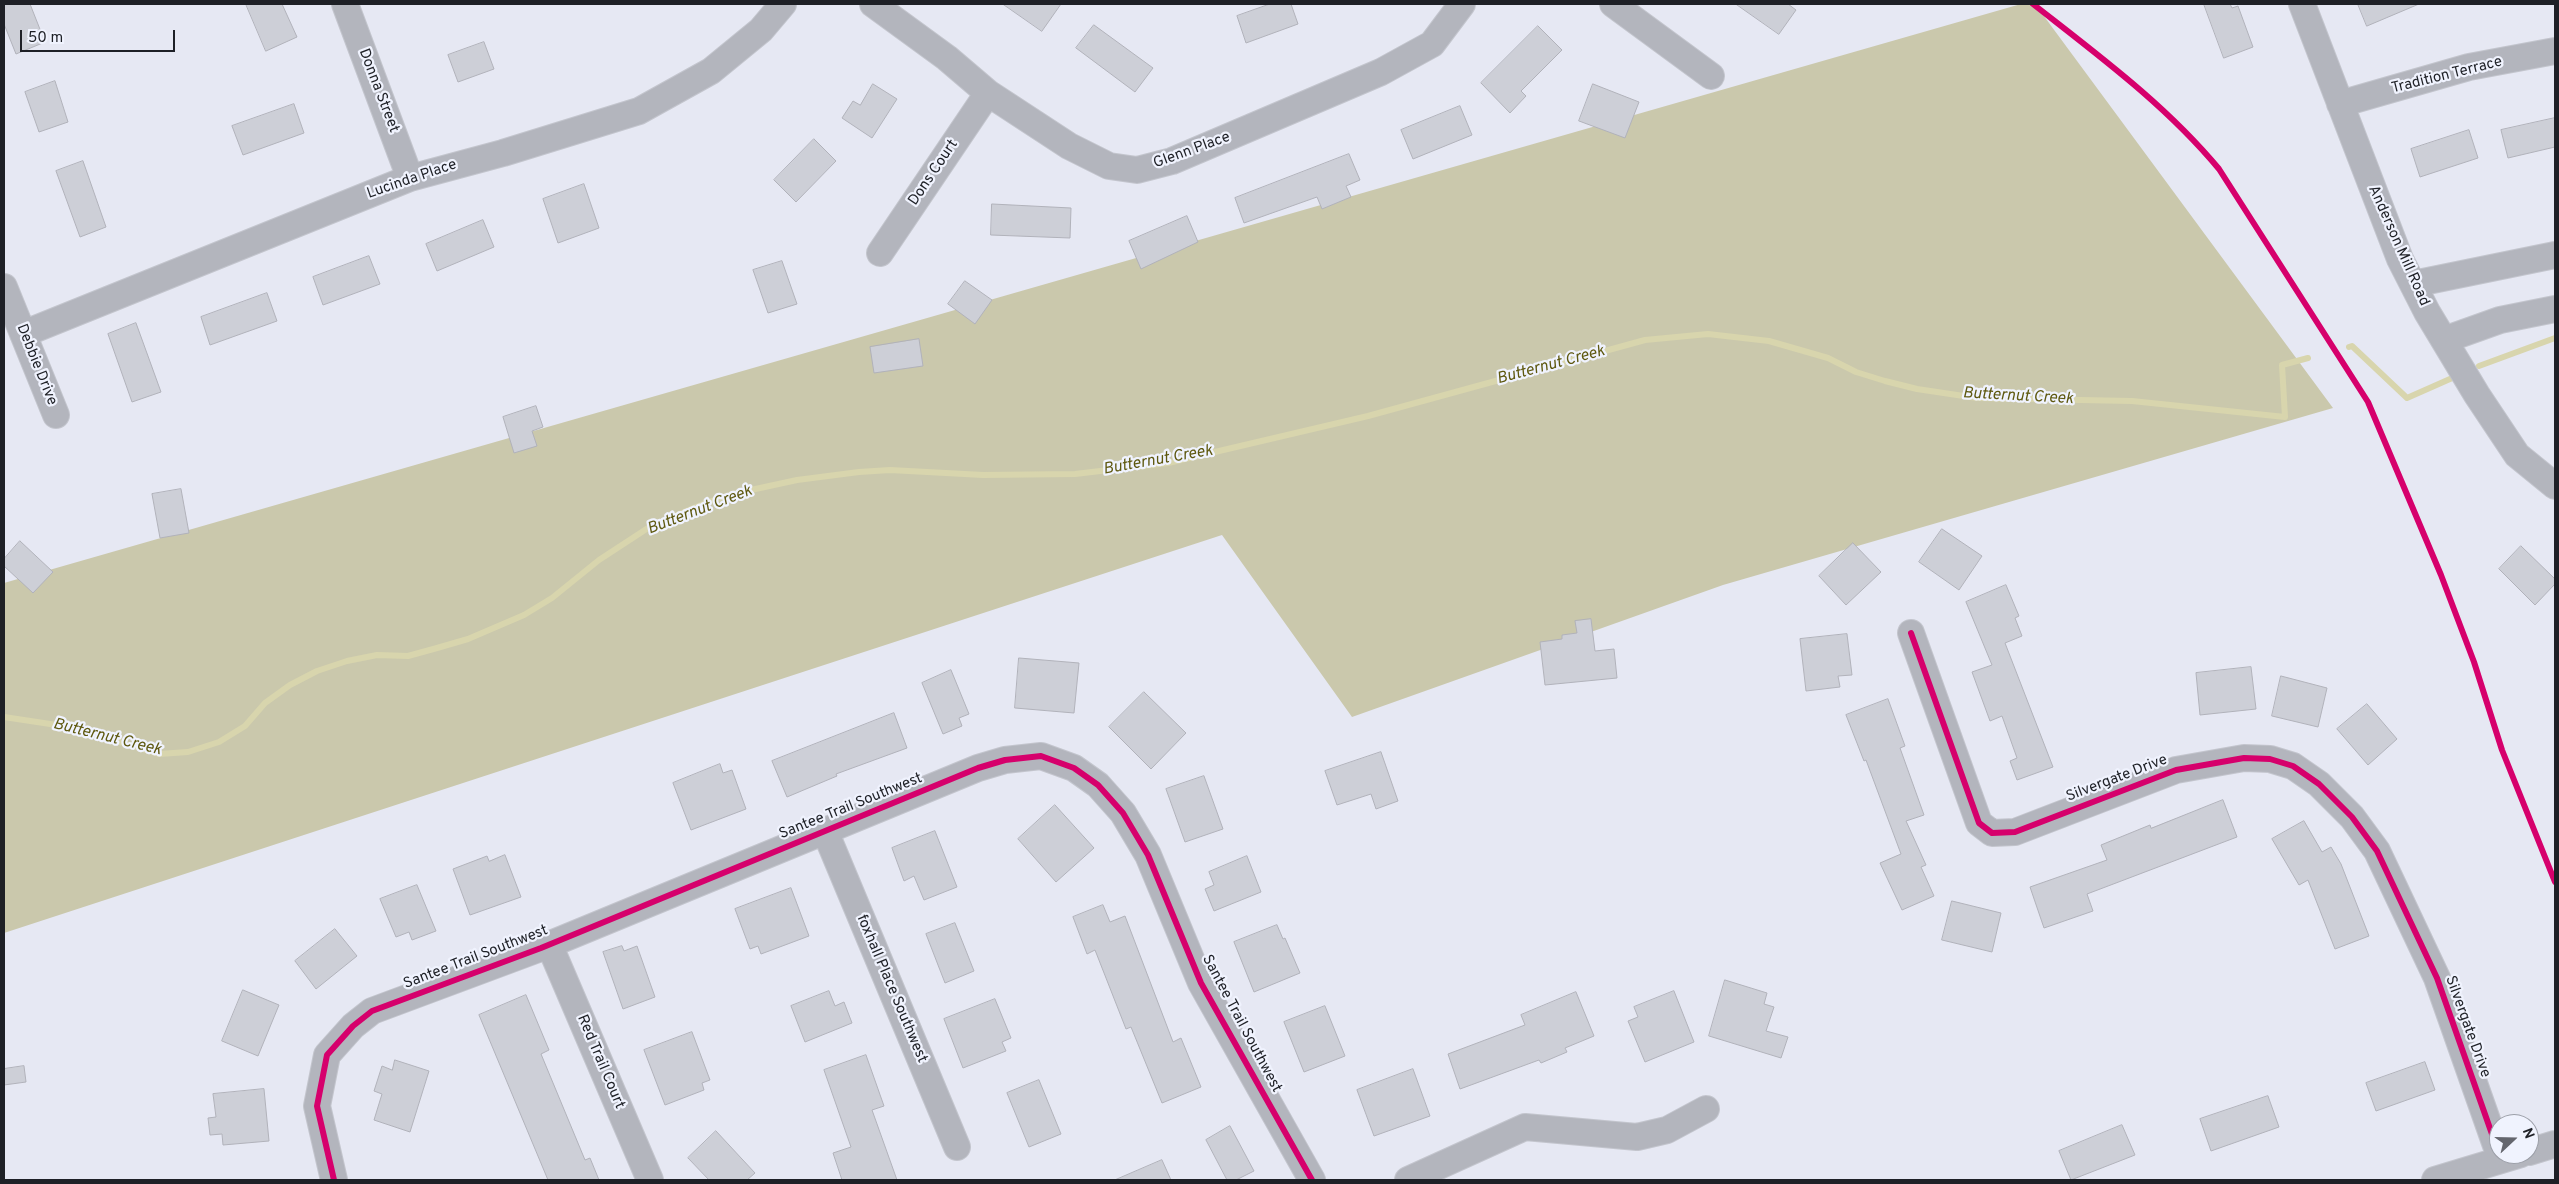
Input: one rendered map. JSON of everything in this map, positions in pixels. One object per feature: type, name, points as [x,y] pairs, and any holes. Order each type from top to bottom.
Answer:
[{"type":"street","name":"Donna Street","points":[[345,4],[410,178]]},
{"type":"street","name":"Lucinda Place","points":[[23,334],[410,178],[503,153],[639,111],[711,71],[761,30],[783,4]]},
{"type":"street","name":"Glenn Place","points":[[873,4],[948,58],[988,93],[1069,146],[1109,166],[1137,170],[1172,161],[1382,72],[1432,44],[1462,4]]},
{"type":"street","points":[[1613,4],[1711,76]]},
{"type":"street","name":"Anderson Mill Road","points":[[2302,4],[2400,259],[2413,284],[2444,340],[2517,455],[2555,486]]},
{"type":"street","name":"Tradition Terrace","points":[[2340,104],[2469,67],[2555,51]]},
{"type":"street","name":"Dons Court","points":[[880,253],[988,93]]},
{"type":"street","points":[[2413,284],[2555,255]]},
{"type":"street","name":"Debbie Drive","points":[[4,287],[56,415]]},
{"type":"street","points":[[2444,340],[2500,320],[2555,309]]},
{"type":"street","name":"Silvergate Drive","points":[[1911,633],[1978,823],[1992,833],[2015,832],[2176,770],[2244,758],[2270,758],[2293,766],[2319,784],[2352,817],[2377,851],[2437,978],[2489,1115]]},
{"type":"street","name":"Santee Trail Southwest","points":[[334,1180],[317,1106],[328,1055],[353,1026],[372,1011],[549,944],[978,768],[1005,760],[1041,756],[1074,768],[1098,785],[1123,813],[1148,855],[1201,983],[1312,1180]]},
{"type":"street","name":"foxhall Place Southwest","points":[[825,831],[957,1147]]},
{"type":"street","name":"Red Trail Court","points":[[549,944],[650,1180]]},
{"type":"street","points":[[1408,1180],[1525,1127],[1637,1137],[1667,1130],[1706,1109]]},
{"type":"street","points":[[2539,1149],[2555,1144]]},
{"type":"street","points":[[2436,1180],[2492,1164]]},
{"type":"shaded area","points":[[2021,4],[2035,4],[2333,408],[1723,585],[1352,717],[1222,535],[4,933],[4,583]]},
{"type":"building","points":[[4,4],[30,4],[45,42],[16,54],[4,24]]},
{"type":"building","points":[[246,4],[282,4],[297,37],[266,51]]},
{"type":"building","points":[[1003,4],[1061,4],[1042,31]]},
{"type":"building","points":[[1270,4],[1291,4],[1298,24],[1246,43],[1237,16]]},
{"type":"building","points":[[1736,4],[1788,4],[1796,10],[1779,34]]},
{"type":"building","points":[[2204,4],[2230,4],[2232,8],[2238,6],[2253,47],[2224,58]]},
{"type":"building","points":[[2358,4],[2419,4],[2367,26]]},
{"type":"building","points":[[1094,25],[1153,68],[1135,92],[1076,48]]},
{"type":"building","points":[[1538,26],[1562,50],[1521,91],[1526,96],[1510,113],[1481,83]]},
{"type":"building","points":[[484,42],[494,69],[458,82],[448,55]]},
{"type":"building","points":[[55,81],[68,122],[39,132],[25,92]]},
{"type":"building","points":[[873,84],[897,99],[872,138],[842,118],[853,101],[860,105]]},
{"type":"building","points":[[1593,84],[1639,102],[1625,138],[1579,121]]},
{"type":"building","points":[[294,104],[304,133],[243,155],[232,126]]},
{"type":"building","points":[[1460,106],[1472,135],[1413,159],[1401,130]]},
{"type":"building","points":[[2555,118],[2555,147],[2508,158],[2501,130]]},
{"type":"building","points":[[2469,130],[2478,158],[2420,177],[2411,149]]},
{"type":"building","points":[[814,139],[836,161],[796,202],[774,180]]},
{"type":"building","points":[[1349,154],[1360,180],[1346,186],[1351,197],[1322,209],[1317,197],[1244,223],[1235,198]]},
{"type":"building","points":[[83,161],[106,227],[80,237],[56,171]]},
{"type":"building","points":[[584,184],[599,228],[558,243],[543,199]]},
{"type":"building","points":[[992,204],[1071,208],[1070,238],[991,235]]},
{"type":"building","points":[[1187,216],[1198,242],[1141,269],[1129,241]]},
{"type":"building","points":[[483,220],[494,247],[437,271],[426,244]]},
{"type":"building","points":[[369,256],[380,284],[323,305],[313,277]]},
{"type":"building","points":[[782,261],[797,304],[768,313],[753,270]]},
{"type":"building","points":[[965,281],[992,300],[975,324],[948,304]]},
{"type":"building","points":[[267,293],[277,321],[210,345],[201,317]]},
{"type":"building","points":[[136,323],[161,392],[132,402],[108,334]]},
{"type":"building","points":[[919,339],[923,366],[874,373],[870,347]]},
{"type":"building","points":[[536,406],[543,427],[532,431],[537,446],[514,453],[503,417]]},
{"type":"building","points":[[181,489],[189,533],[160,538],[152,494]]},
{"type":"building","points":[[1942,529],[1982,556],[1959,590],[1919,562]]},
{"type":"building","points":[[20,541],[53,572],[33,593],[4,566],[4,559]]},
{"type":"building","points":[[1853,543],[1881,572],[1846,605],[1819,576]]},
{"type":"building","points":[[2521,546],[2555,579],[2555,584],[2535,605],[2499,569]]},
{"type":"building","points":[[2006,585],[2019,616],[2015,618],[2022,636],[2005,643],[2053,767],[2017,780],[2010,761],[2017,758],[2002,716],[1990,721],[1972,672],[1992,665],[1966,602]]},
{"type":"building","points":[[1591,619],[1595,651],[1614,649],[1617,678],[1545,685],[1540,642],[1562,639],[1562,635],[1577,633],[1575,621]]},
{"type":"building","points":[[1847,634],[1852,675],[1838,676],[1840,687],[1806,691],[1800,639]]},
{"type":"building","points":[[1019,658],[1079,663],[1074,713],[1015,708]]},
{"type":"building","points":[[2251,667],[2256,709],[2200,715],[2196,673]]},
{"type":"building","points":[[951,670],[969,714],[959,718],[962,726],[943,734],[922,683]]},
{"type":"building","points":[[2281,676],[2327,688],[2318,727],[2272,716]]},
{"type":"building","points":[[1144,692],[1186,733],[1151,769],[1109,727]]},
{"type":"building","points":[[1888,699],[1905,746],[1900,748],[1924,815],[1906,821],[1926,865],[1921,867],[1934,896],[1902,910],[1880,863],[1901,854],[1866,760],[1864,761],[1846,715]]},
{"type":"building","points":[[2367,704],[2397,739],[2368,765],[2337,729]]},
{"type":"building","points":[[894,713],[907,748],[836,774],[837,776],[787,797],[772,761]]},
{"type":"building","points":[[1381,752],[1398,801],[1376,809],[1371,794],[1337,805],[1325,771]]},
{"type":"building","points":[[720,764],[723,773],[732,770],[746,809],[691,830],[673,783]]},
{"type":"building","points":[[1204,776],[1223,829],[1185,842],[1166,789]]},
{"type":"building","points":[[2223,800],[2237,837],[2087,894],[2093,911],[2044,928],[2030,887],[2107,860],[2101,845],[2150,825],[2151,828]]},
{"type":"building","points":[[1055,805],[1094,848],[1056,882],[1018,839]]},
{"type":"building","points":[[2304,821],[2322,852],[2331,847],[2341,864],[2369,936],[2335,949],[2308,880],[2299,885],[2272,839]]},
{"type":"building","points":[[935,831],[957,887],[924,900],[914,876],[904,881],[892,848]]},
{"type":"building","points":[[505,855],[521,897],[470,915],[453,869],[487,856],[489,861]]},
{"type":"building","points":[[1247,856],[1261,892],[1214,911],[1205,889],[1214,885],[1209,872]]},
{"type":"building","points":[[417,885],[436,931],[412,940],[409,932],[396,937],[380,899]]},
{"type":"building","points":[[791,888],[809,936],[761,954],[758,946],[750,949],[735,909]]},
{"type":"building","points":[[1952,901],[2001,913],[1992,952],[1942,940]]},
{"type":"building","points":[[1103,905],[1110,922],[1125,916],[1173,1042],[1181,1038],[1201,1087],[1162,1103],[1131,1027],[1126,1029],[1095,950],[1087,954],[1073,917]]},
{"type":"building","points":[[955,923],[974,971],[945,983],[926,934]]},
{"type":"building","points":[[1277,925],[1283,939],[1285,938],[1300,973],[1254,992],[1234,942]]},
{"type":"building","points":[[335,929],[357,956],[316,989],[295,961]]},
{"type":"building","points":[[622,946],[624,951],[637,946],[655,997],[623,1009],[603,952]]},
{"type":"building","points":[[1725,980],[1767,993],[1764,1004],[1774,1007],[1766,1031],[1788,1037],[1781,1058],[1709,1036]]},
{"type":"building","points":[[243,990],[279,1005],[258,1056],[222,1041]]},
{"type":"building","points":[[829,991],[835,1006],[844,1002],[852,1023],[805,1042],[791,1006]]},
{"type":"building","points":[[1674,991],[1694,1042],[1645,1062],[1628,1021],[1638,1017],[1634,1007]]},
{"type":"building","points":[[1576,992],[1594,1036],[1565,1048],[1567,1052],[1541,1063],[1539,1060],[1460,1089],[1448,1054],[1525,1025],[1521,1015]]},
{"type":"building","points":[[526,995],[549,1050],[541,1054],[585,1160],[590,1158],[599,1180],[548,1180],[479,1015]]},
{"type":"building","points":[[995,999],[1011,1038],[1002,1042],[1006,1051],[963,1068],[944,1019]]},
{"type":"building","points":[[1325,1006],[1345,1056],[1304,1072],[1284,1022]]},
{"type":"building","points":[[692,1032],[710,1080],[702,1083],[704,1090],[665,1105],[644,1050]]},
{"type":"building","points":[[866,1055],[884,1106],[872,1110],[897,1180],[842,1180],[833,1153],[851,1147],[824,1070]]},
{"type":"building","points":[[395,1060],[429,1071],[410,1132],[374,1120],[382,1094],[374,1091],[382,1066],[392,1070]]},
{"type":"building","points":[[2425,1062],[2435,1090],[2376,1111],[2366,1083]]},
{"type":"building","points":[[24,1066],[26,1082],[4,1085],[4,1069]]},
{"type":"building","points":[[1413,1069],[1430,1116],[1374,1136],[1357,1090]]},
{"type":"building","points":[[1039,1080],[1061,1134],[1029,1147],[1007,1093]]},
{"type":"building","points":[[264,1089],[269,1141],[223,1145],[222,1134],[210,1135],[208,1118],[216,1117],[213,1094]]},
{"type":"building","points":[[2268,1096],[2279,1127],[2211,1151],[2200,1119]]},
{"type":"building","points":[[2122,1125],[2135,1155],[2071,1180],[2059,1151]]},
{"type":"building","points":[[1230,1126],[1254,1171],[1236,1180],[1227,1180],[1206,1140]]},
{"type":"building","points":[[716,1131],[755,1173],[747,1180],[709,1180],[688,1158]]},
{"type":"building","points":[[1162,1160],[1171,1180],[1115,1180]]},
{"type":"waterway","name":"Butternut Creek","points":[[4,717],[70,727],[159,754],[188,752],[219,742],[245,726],[265,703],[290,685],[317,671],[347,661],[377,655],[408,656],[468,639],[524,615],[552,598],[599,560],[651,526],[708,502],[737,493],[797,480],[859,472],[890,470],[983,475],[1075,474],[1168,463],[1368,416],[1645,340],[1708,334],[1769,341],[1828,358],[1856,372],[1885,381],[1917,389],[1977,398],[2132,401],[2285,417],[2282,365],[2308,358]]},
{"type":"waterway","name":"Butternut Creek","points":[[2479,366],[2555,338]]},
{"type":"waterway","name":"Butternut Creek","points":[[2349,347],[2352,346],[2407,398],[2459,375]]},
{"type":"cycle path","points":[[2033,4],[2154,102],[2177,123],[2219,169],[2368,402],[2441,575],[2474,662],[2502,750],[2555,882]]},
{"type":"cycle path","points":[[1911,633],[1979,823],[1992,833],[2015,832],[2176,770],[2244,758],[2270,759],[2293,766],[2319,784],[2352,817],[2377,851],[2437,978],[2489,1126]]},
{"type":"cycle path","points":[[334,1180],[317,1106],[327,1055],[353,1026],[372,1011],[541,948],[978,768],[1005,760],[1041,756],[1074,768],[1098,785],[1123,813],[1148,855],[1201,983],[1312,1180]]}]
